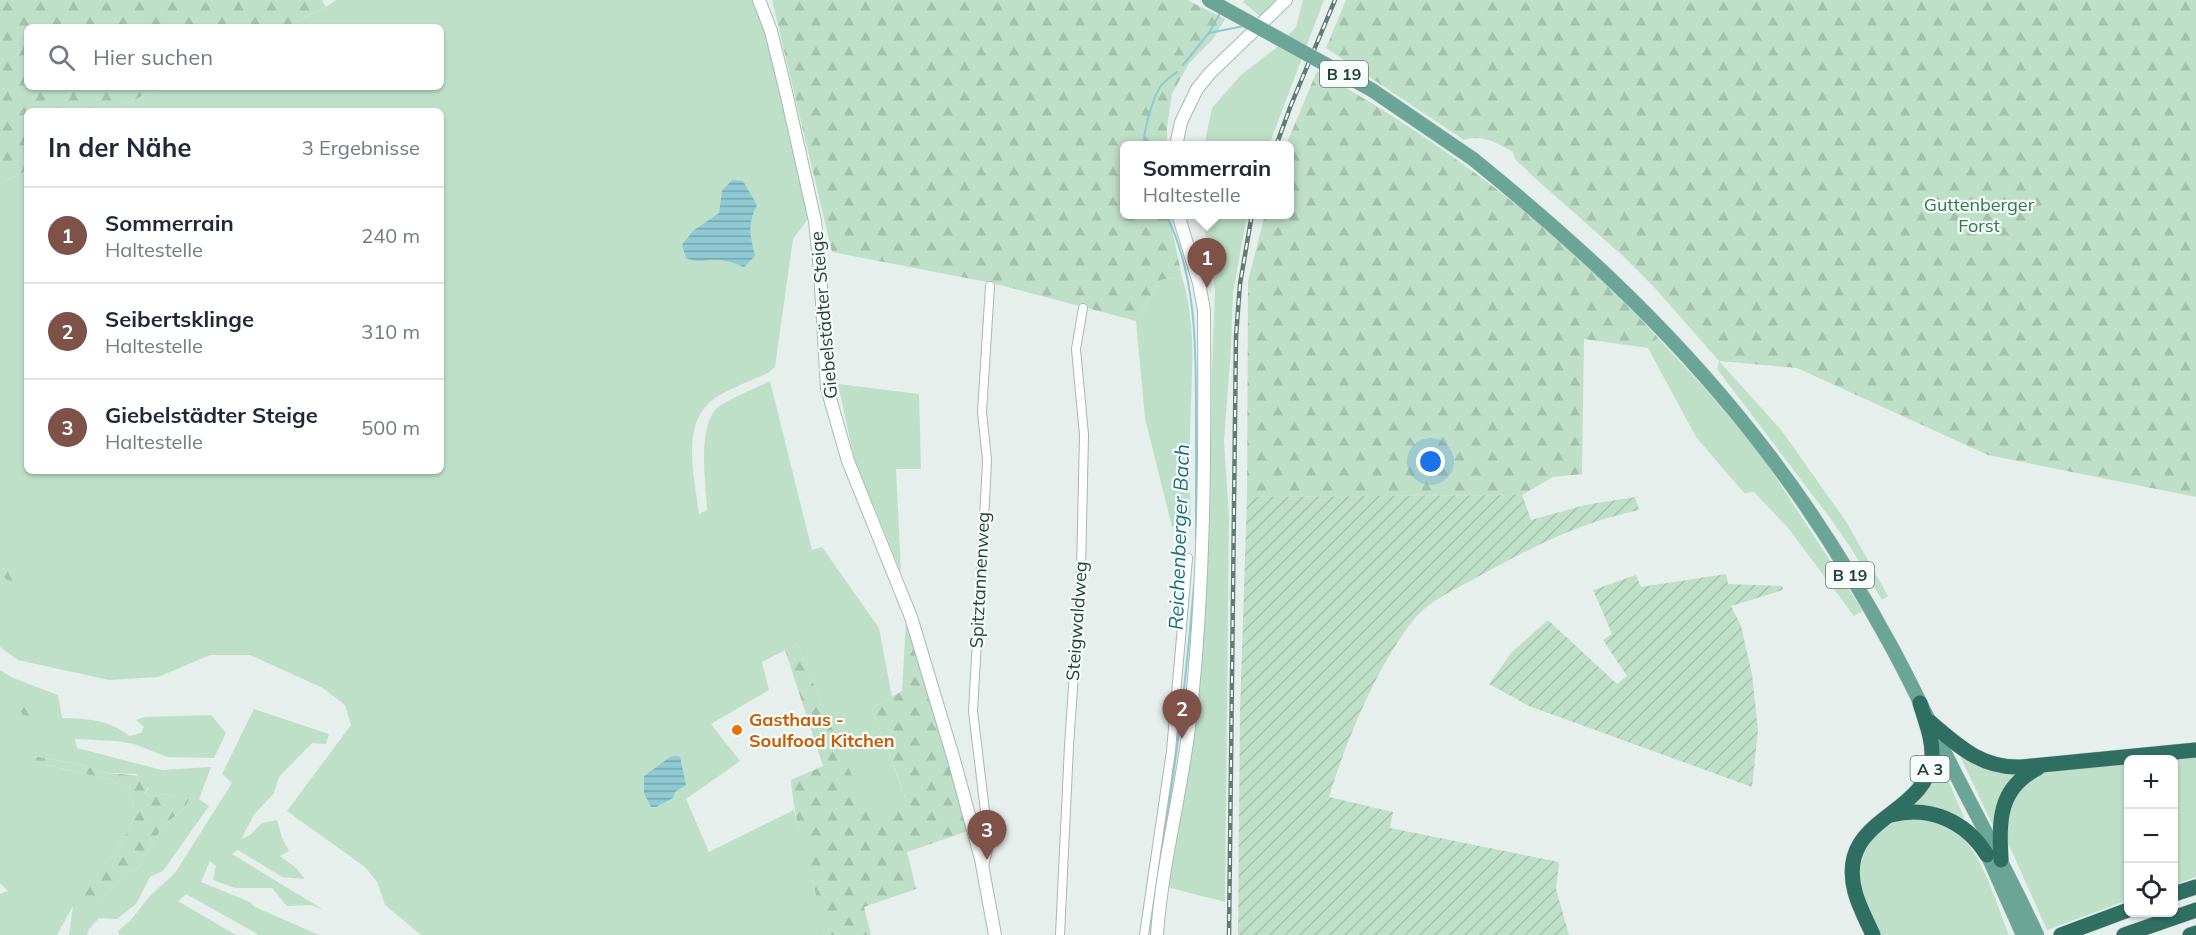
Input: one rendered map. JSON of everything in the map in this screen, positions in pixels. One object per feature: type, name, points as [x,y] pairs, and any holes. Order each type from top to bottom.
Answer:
[{"type":"highway","name":"A 3","points":[[1885,817],[1914,796],[1923,785],[1929,772],[1932,758],[1931,743],[1920,703]]},
{"type":"highway","name":"B 19","points":[[1930,722],[1966,752],[1988,763],[2013,768],[2043,765]]},
{"type":"highway","points":[[1994,857],[2005,801],[2020,780],[2043,765],[2185,749],[2196,750]]},
{"type":"highway","name":"B 19","points":[[1885,817],[1912,812],[1939,816],[1956,823],[1971,834],[1994,857]]},
{"type":"highway","points":[[1873,935],[1855,893],[1853,868],[1861,844],[1870,830],[1885,817]]},
{"type":"highway","points":[[2178,893],[2196,886]]},
{"type":"highway","points":[[2124,935],[2196,910]]},
{"type":"highway","points":[[2061,935],[2124,911]]},
{"type":"highway","points":[[2190,935],[2196,933]]},
{"type":"main road","name":"Giebelstädter Steige","points":[[759,0],[771,31],[801,152],[815,221],[827,388],[848,461],[911,617],[954,760],[983,873],[995,935]]},
{"type":"main road","name":"B 19","points":[[1209,0],[1372,90],[1473,159],[1549,221],[1618,284],[1677,345],[1733,410],[1787,480],[1836,553],[1885,635],[1930,722],[2029,932]]},
{"type":"main road","points":[[1177,141],[1184,115],[1197,89],[1286,0]]},
{"type":"main road","points":[[1157,935],[1204,528],[1204,310],[1199,283],[1180,219]]},
{"type":"street","name":"Spitztannenweg","points":[[983,873],[989,845],[973,711],[987,460],[982,412],[990,286]]},
{"type":"street","name":"Steigwaldweg","points":[[1060,935],[1069,746],[1081,570],[1084,435],[1076,349],[1083,308]]},
{"type":"street","points":[[1143,935],[1178,753],[1188,558]]},
{"type":"green space","points":[[0,0],[322,0],[326,7],[291,24],[24,24],[24,90],[155,90],[117,108],[24,108],[24,172],[0,184]]},
{"type":"green space","points":[[336,0],[753,0],[766,34],[808,219],[793,239],[775,367],[768,373],[715,398],[701,413],[695,426],[692,455],[699,514],[707,510],[704,457],[706,430],[710,418],[720,406],[770,381],[812,550],[822,547],[879,628],[892,697],[872,709],[906,799],[869,817],[797,644],[762,662],[769,690],[711,724],[740,761],[686,799],[709,852],[794,810],[822,915],[824,935],[421,935],[385,905],[377,882],[365,867],[287,811],[351,725],[345,705],[323,688],[250,655],[210,655],[158,677],[109,680],[18,660],[0,647],[0,184],[24,172],[24,474],[444,474],[444,108],[117,108],[155,90],[444,90],[444,24],[291,24]]},
{"type":"green space","points":[[772,0],[1187,0],[1225,19],[1213,39],[1189,63],[1172,94],[1167,141],[1120,141],[1120,219],[1170,219],[1182,277],[1160,280],[1136,321],[992,283],[832,252]]},
{"type":"green space","points":[[1244,0],[1277,0],[1261,17],[1243,2]]},
{"type":"green space","points":[[1303,0],[1324,0],[1271,141],[1205,141],[1212,108],[1241,75],[1276,48],[1296,27]]},
{"type":"green space","name":"Guttenberger Forst","points":[[1346,0],[2196,0],[2196,497],[1988,455],[1797,368],[1719,361],[1654,287],[1622,255],[1515,159],[1513,152],[1484,139],[1464,140],[1326,48]]},
{"type":"green space","points":[[1317,71],[1410,127],[1498,191],[1582,261],[1658,338],[1648,348],[1584,339],[1582,474],[1553,477],[1522,495],[1247,497],[1248,281],[1264,219],[1294,219],[1294,141],[1288,141]]},
{"type":"green space","points":[[1203,219],[1246,219],[1233,293],[1224,441],[1229,517],[1225,902],[1167,887],[1210,521],[1215,290]]},
{"type":"green space","points":[[1182,277],[1192,335],[1191,525],[1172,527],[1145,418],[1136,321],[1160,280]]},
{"type":"green space","points":[[1658,338],[1709,393],[1761,455],[1863,611],[1854,616],[1788,528],[1754,492],[1744,493],[1696,437],[1648,348]]},
{"type":"green space","points":[[1719,361],[1782,431],[1847,523],[1888,596],[1882,600],[1830,518],[1717,369]]},
{"type":"green space","points":[[838,384],[919,394],[921,469],[896,469],[901,572],[854,458]]},
{"type":"green space","points":[[1522,495],[1531,520],[1585,505],[1635,497],[1639,510],[1595,522],[1547,541],[1450,592],[1420,612],[1388,657],[1364,703],[1329,797],[1393,812],[1390,828],[1559,862],[1556,889],[1569,935],[1238,935],[1240,712],[1247,497]]},
{"type":"green space","points":[[0,558],[20,581],[18,586],[12,585],[0,573]]},
{"type":"green space","points":[[1726,574],[1728,584],[1782,586],[1783,590],[1731,606],[1741,626],[1752,674],[1758,730],[1752,787],[1529,706],[1489,684],[1512,652],[1548,620],[1617,684],[1627,676],[1603,640],[1612,634],[1593,590],[1636,575],[1641,587]]},
{"type":"green space","points":[[906,621],[968,831],[907,852],[916,889],[864,907],[871,935],[824,935],[797,820],[791,780],[823,766],[785,650],[797,644],[869,816],[906,798],[872,709],[902,691]]},
{"type":"green space","points":[[0,670],[13,678],[58,695],[62,718],[98,721],[113,726],[130,736],[141,733],[144,727],[136,720],[145,717],[211,715],[226,733],[214,758],[167,757],[134,744],[75,739],[77,748],[162,770],[211,767],[199,799],[209,806],[163,871],[150,877],[136,904],[117,919],[99,918],[89,929],[87,935],[69,935],[73,906],[57,935],[0,935],[0,894],[8,891],[0,883]],"holes":[[[33,756],[83,765],[106,773],[137,774],[149,788],[144,793],[151,797],[165,794],[183,798],[185,808],[165,824],[144,855],[140,866],[119,881],[97,904],[75,904],[126,835],[134,813],[133,802],[124,789],[111,780],[30,761]]]},
{"type":"green space","points":[[22,702],[25,705],[36,705],[41,711],[32,721],[24,717],[21,712],[18,703]]},
{"type":"green space","points":[[254,709],[329,734],[326,744],[312,743],[279,777],[274,793],[254,815],[241,839],[250,835],[262,823],[277,820],[282,838],[289,851],[280,856],[296,868],[305,879],[282,877],[238,850],[232,854],[324,910],[311,905],[287,906],[272,888],[235,888],[213,880],[216,866],[210,861],[201,882],[250,902],[255,907],[319,935],[259,935],[186,894],[178,901],[236,935],[119,935],[118,931],[175,873],[232,783],[222,774]]},
{"type":"green space","points":[[33,756],[83,765],[106,773],[144,776],[151,784],[144,793],[151,797],[165,794],[189,799],[185,808],[165,824],[144,855],[140,866],[119,881],[97,904],[74,904],[126,835],[134,813],[133,802],[124,789],[111,780],[30,761]]},
{"type":"green space","points":[[1960,756],[2026,770],[1993,824],[1992,824]]},
{"type":"green space","points":[[2196,756],[2196,877],[2178,884],[2178,809],[2178,759]]},
{"type":"green space","points":[[2124,761],[2124,901],[2047,930],[2005,836],[2005,828],[2017,791],[2026,782],[2053,770]]},
{"type":"green space","points":[[1940,762],[1964,817],[1962,820],[1913,807],[1911,803]]},
{"type":"green space","points":[[1915,816],[1946,824],[1968,844],[1985,874],[2009,935],[1880,935],[1863,897],[1861,864],[1865,852],[1879,833],[1889,825]]},
{"type":"water","points":[[732,180],[743,181],[757,205],[750,230],[755,256],[744,267],[723,260],[699,261],[686,258],[682,245],[693,231],[719,213],[722,191]]},
{"type":"water","points":[[670,757],[680,757],[686,785],[675,792],[673,798],[656,807],[651,807],[644,793],[644,776]]},
{"type":"waterway","name":"Reichenberger Bach","points":[[1183,65],[1209,33],[1220,13]]},
{"type":"waterway","points":[[1209,33],[1244,26]]},
{"type":"waterway","name":"Reichenberger Bach","points":[[1144,141],[1146,126],[1157,94],[1162,84],[1177,72]]},
{"type":"waterway","name":"Reichenberger Bach","points":[[1168,219],[1184,263],[1193,314],[1196,365],[1196,540]]},
{"type":"waterway","name":"Reichenberger Bach","points":[[1158,868],[1180,727],[1194,585]]},
{"type":"waterway","name":"Reichenberger Bach","points":[[1151,935],[1157,873]]},
{"type":"railway","points":[[1278,141],[1335,0]]},
{"type":"railway","points":[[1229,935],[1236,336],[1240,284],[1251,219]]},
{"type":"place","name":"Sommerrain","points":[[1207,288]]},
{"type":"place","name":"Gasthaus - Soulfood Kitchen","points":[[737,730]]},
{"type":"place","name":"Seibertsklinge","points":[[1182,739]]},
{"type":"place","name":"Giebelstädter Steige","points":[[987,860]]}]
